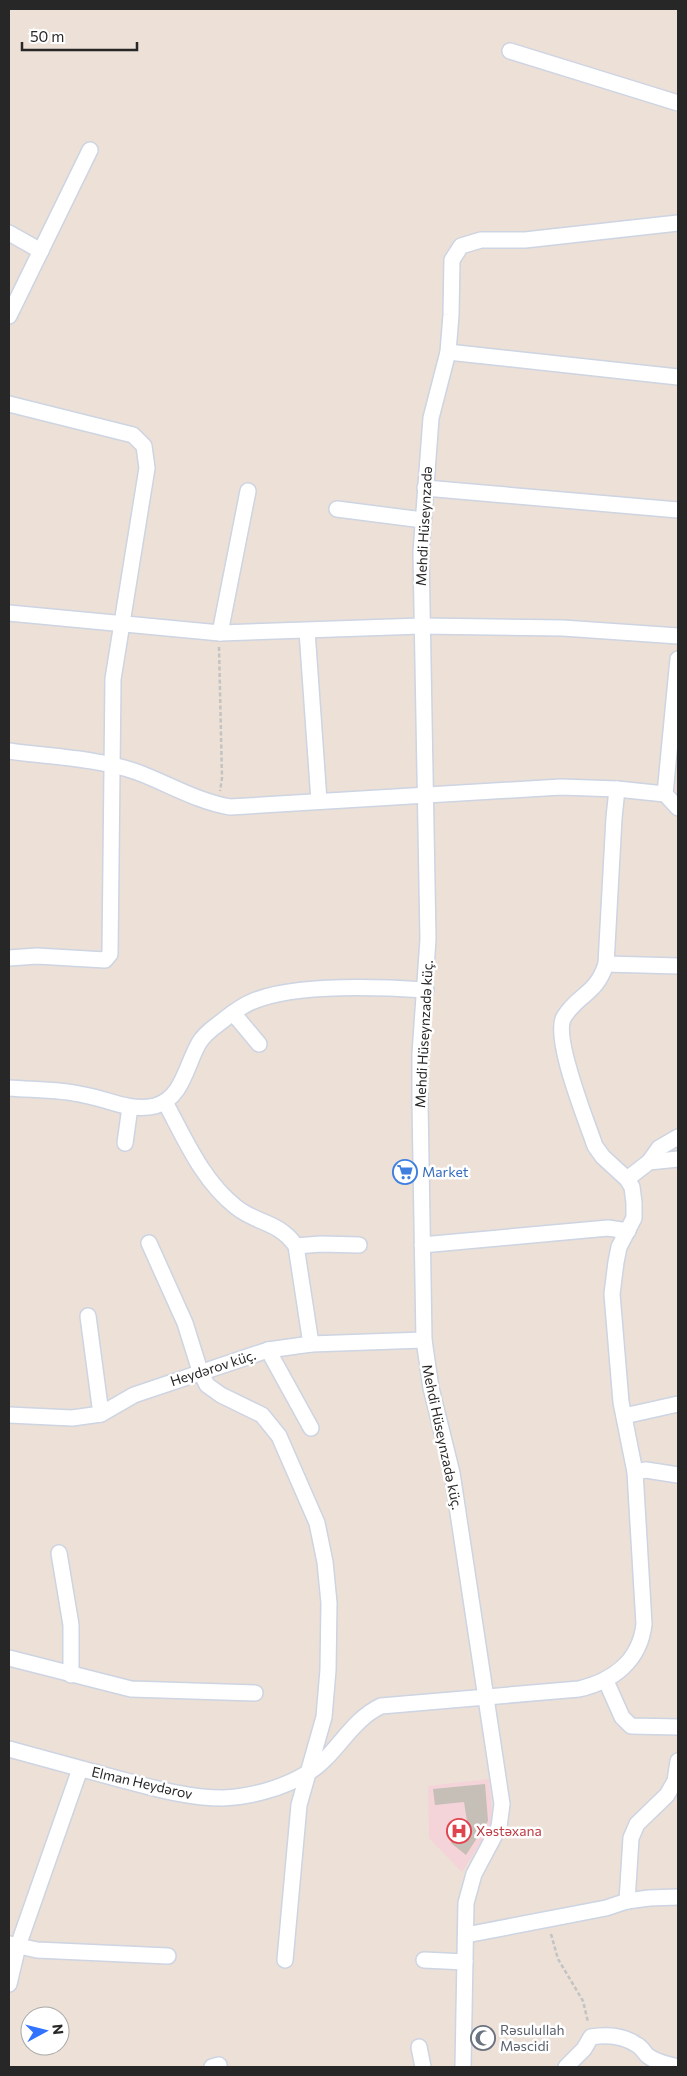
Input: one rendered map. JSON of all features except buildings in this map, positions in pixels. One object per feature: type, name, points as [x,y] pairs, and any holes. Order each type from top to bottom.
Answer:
[{"type":"street","points":[[510,52],[678,103]]},
{"type":"street","points":[[9,316],[90,150]]},
{"type":"street","name":"Mehdi Hüseynzadə","points":[[424,795],[421,626],[422,520],[431,418],[448,352],[452,260],[461,246],[481,240],[525,240],[678,223]]},
{"type":"street","points":[[9,233],[41,251]]},
{"type":"street","points":[[448,352],[678,376]]},
{"type":"street","points":[[9,404],[132,435],[144,446],[147,468],[120,624],[113,679],[114,766],[110,954],[105,960],[37,956],[9,958]]},
{"type":"street","points":[[425,488],[678,510]]},
{"type":"street","points":[[220,633],[248,491]]},
{"type":"street","points":[[338,509],[422,520]]},
{"type":"street","points":[[9,613],[220,633],[308,632],[421,626],[562,628],[678,636]]},
{"type":"street","points":[[308,632],[318,801]]},
{"type":"street","points":[[665,794],[678,659]]},
{"type":"street","points":[[9,751],[114,766],[137,772],[190,796],[218,805],[245,807],[562,787],[618,789],[665,794],[678,808]]},
{"type":"street","points":[[618,789],[614,818],[606,964],[602,976],[594,989],[570,1009],[563,1020],[560,1031],[563,1048],[595,1146],[602,1157],[627,1179],[632,1187],[634,1203],[634,1218],[620,1247],[612,1294],[624,1416],[635,1472],[644,1624],[642,1640],[634,1655],[606,1681],[622,1717],[631,1726],[678,1727]]},
{"type":"street","name":"Mehdi Hüseynzadə küç.","points":[[424,795],[428,939],[426,990],[420,1054],[424,1340],[431,1388],[452,1473],[502,1804],[501,1817],[494,1839],[474,1874],[466,1903],[463,2067]]},
{"type":"street","points":[[606,964],[678,966]]},
{"type":"street","points":[[9,1088],[85,1094],[130,1107],[144,1108],[165,1102],[177,1090],[199,1043],[209,1031],[232,1013],[258,999],[276,994],[381,988],[426,990]]},
{"type":"street","points":[[232,1013],[259,1044]]},
{"type":"street","points":[[165,1102],[207,1179],[236,1208],[288,1234],[296,1246],[311,1344]]},
{"type":"street","points":[[125,1143],[130,1107]]},
{"type":"street","points":[[627,1179],[649,1162],[659,1148],[678,1136]]},
{"type":"street","points":[[649,1162],[678,1159]]},
{"type":"street","points":[[422,1245],[608,1228],[628,1231]]},
{"type":"street","points":[[149,1242],[185,1323],[200,1371],[207,1385],[221,1395],[262,1416],[279,1436],[317,1524],[325,1562],[329,1603],[328,1670],[324,1717],[305,1775],[299,1805],[285,1960]]},
{"type":"street","points":[[296,1246],[321,1244],[359,1245]]},
{"type":"street","points":[[88,1316],[100,1414]]},
{"type":"street","name":"Heydərov küç.","points":[[9,1415],[72,1418],[100,1414],[134,1395],[200,1371],[268,1350],[311,1344],[424,1340]]},
{"type":"street","points":[[268,1350],[311,1428]]},
{"type":"street","points":[[624,1416],[678,1404]]},
{"type":"street","points":[[635,1472],[646,1470],[678,1475]]},
{"type":"street","points":[[59,1553],[71,1625],[71,1675]]},
{"type":"street","points":[[9,1658],[131,1689],[255,1693]]},
{"type":"street","name":"Elman Heydərov","points":[[9,1749],[157,1789],[190,1795],[224,1798],[269,1789],[305,1775],[321,1765],[366,1713],[381,1706],[579,1689],[606,1681]]},
{"type":"street","points":[[627,1901],[634,1831],[637,1824],[667,1795],[676,1782],[678,1760]]},
{"type":"street","points":[[9,1984],[14,1945],[80,1769]]},
{"type":"street","points":[[466,1935],[606,1908],[627,1901],[678,1897]]},
{"type":"street","points":[[14,1945],[37,1950],[168,1956]]},
{"type":"street","points":[[424,1960],[465,1962]]},
{"type":"street","points":[[566,2067],[584,2049],[591,2037],[604,2034],[619,2036],[638,2045],[647,2056],[660,2063],[678,2066]]},
{"type":"street","points":[[419,2047],[423,2067]]},
{"type":"path","points":[[218,805],[222,778],[218,655],[220,633]]},
{"type":"path","points":[[549,1918],[552,1944],[558,1959],[583,2001],[591,2037]]},
{"type":"shaded area","name":"Xəstəxana","points":[[489,1779],[493,1823],[462,1872],[429,1838],[428,1786]]},
{"type":"place","name":"Market","points":[[405,1172]]},
{"type":"place","name":"Xəstəxana","points":[[459,1831]]},
{"type":"place","name":"Rəsulullah Məscidi","points":[[483,2038]]}]
